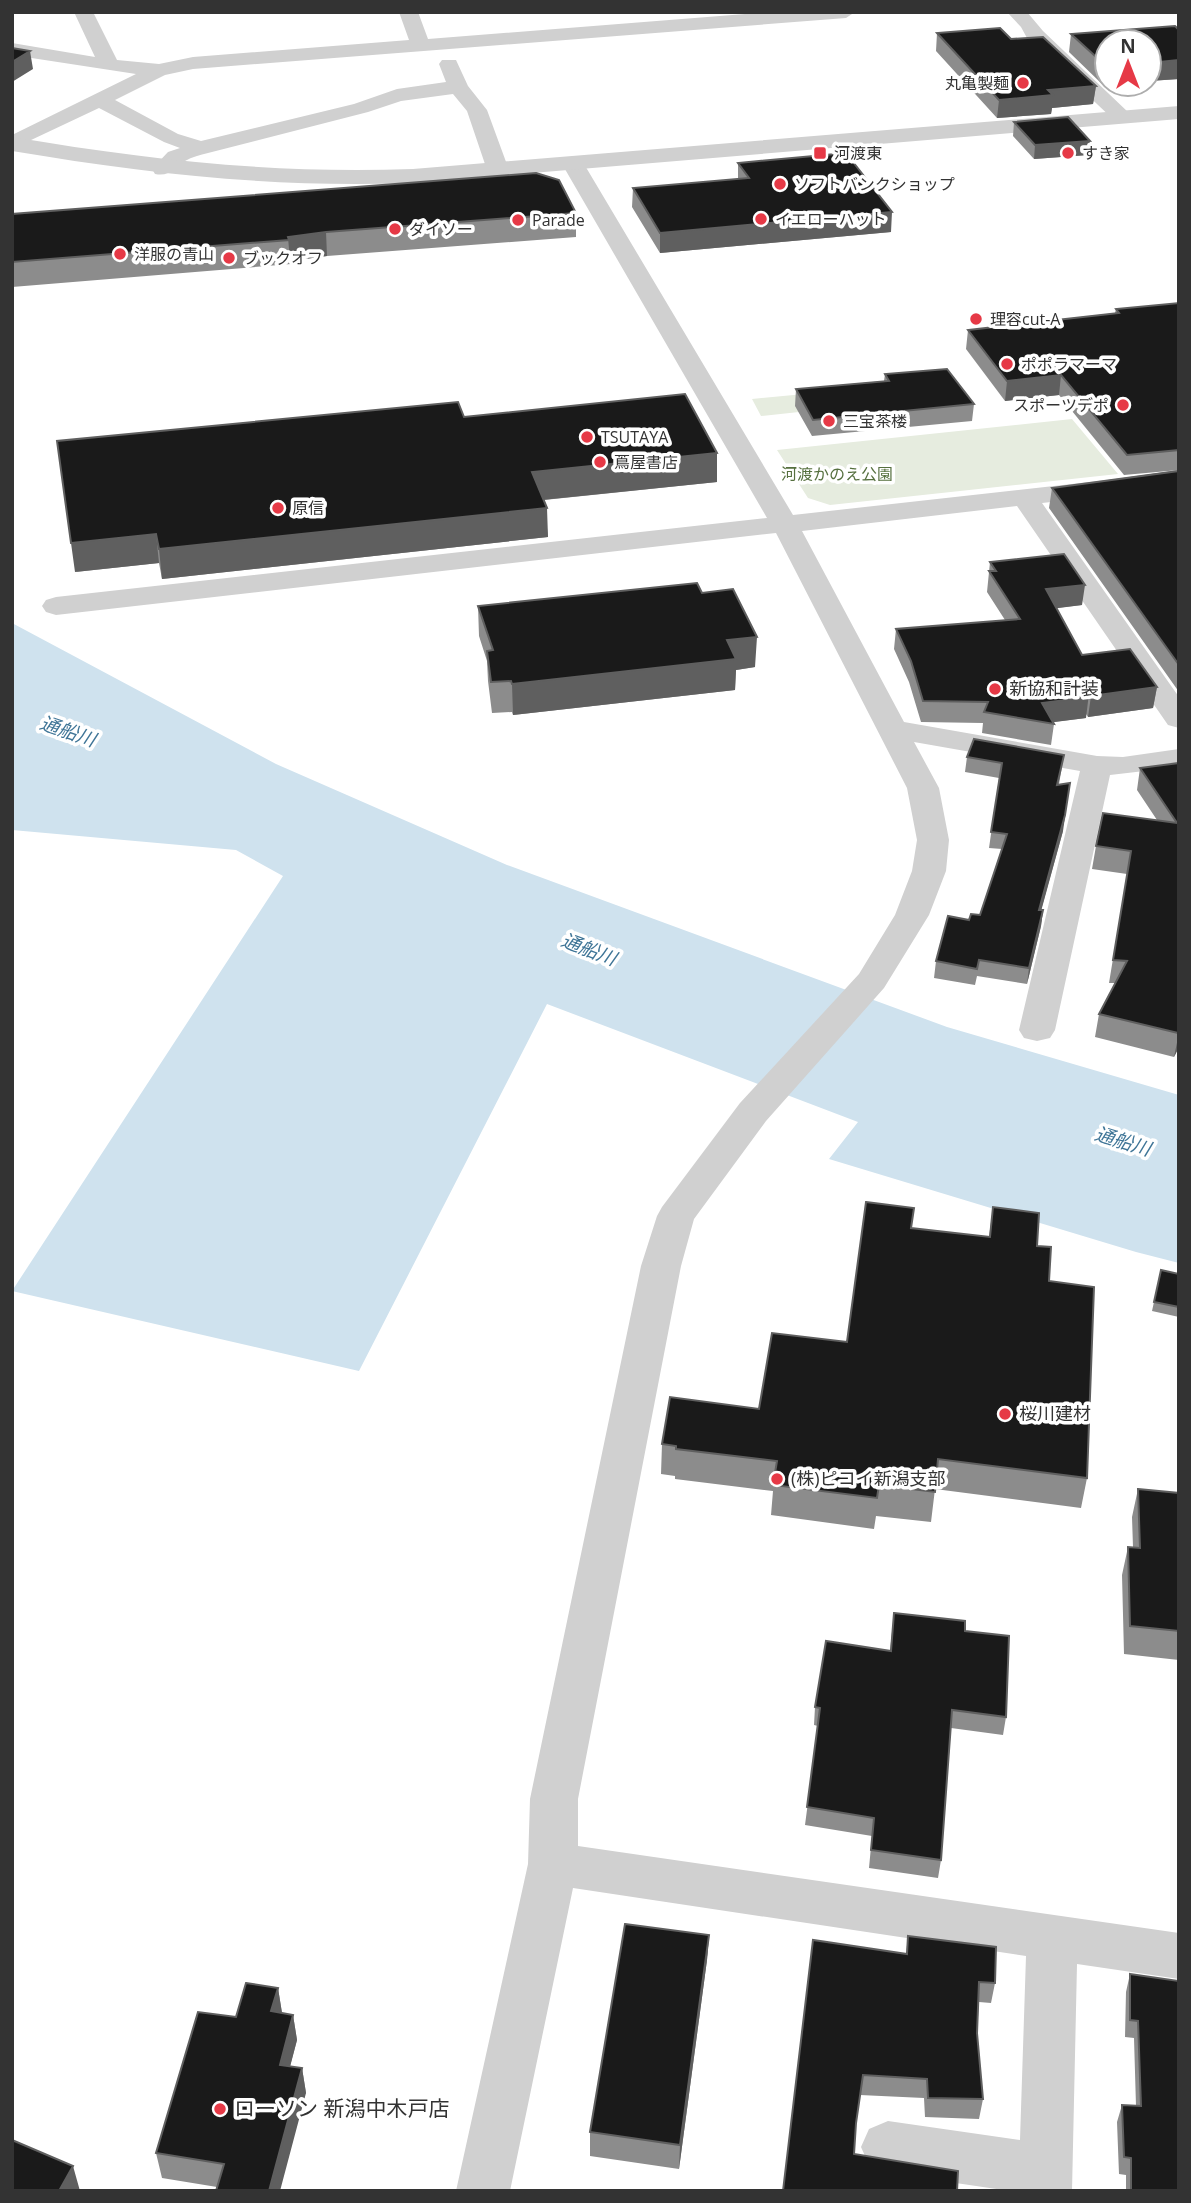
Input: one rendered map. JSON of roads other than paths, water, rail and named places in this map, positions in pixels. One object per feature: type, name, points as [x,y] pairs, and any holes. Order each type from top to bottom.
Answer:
[{"type":"street","points":[[83,12],[95,34],[95,41],[110,65]]},
{"type":"street","points":[[408,12],[458,87],[477,110],[498,170]]},
{"type":"street","points":[[12,143],[159,70],[193,63],[430,45],[657,20],[846,12]]},
{"type":"street","points":[[1016,12],[1034,34],[1122,117]]},
{"type":"street","points":[[12,49],[159,70]]},
{"type":"street","points":[[163,169],[176,157],[200,148],[361,108],[397,95],[458,87]]},
{"type":"street","points":[[101,101],[171,138],[200,148]]},
{"type":"street","points":[[12,143],[163,169],[315,178],[498,170],[1179,112]]},
{"type":"street","points":[[484,2191],[553,1864],[554,1799],[662,1266],[676,1216],[753,1112],[872,980],[912,915],[929,872],[933,840],[923,788],[784,523],[573,164]]},
{"type":"street","points":[[56,606],[1179,480]]},
{"type":"street","points":[[1024,498],[1179,719]]},
{"type":"street","points":[[892,729],[1097,765],[1123,766],[1179,758]]},
{"type":"street","points":[[1037,1030],[1097,765]]},
{"type":"street","points":[[553,1864],[1179,1956]]},
{"type":"street","points":[[888,2147],[1046,2180],[1052,1936]]},
{"type":"water","name":"通船川","points":[[12,623],[276,764],[507,865],[947,1027],[1179,1095],[1179,1263],[829,1159],[858,1122],[547,1004],[359,1371],[12,1291],[283,876],[236,850],[12,830]]},
{"type":"place","name":"丸亀製麺","points":[[1023,83]]},
{"type":"place","name":"河渡東","points":[[820,153]]},
{"type":"place","name":"すき家","points":[[1068,153]]},
{"type":"place","name":"ソフトバンクショップ","points":[[780,184]]},
{"type":"place","name":"イエローハット","points":[[761,219]]},
{"type":"place","name":"Parade","points":[[518,220]]},
{"type":"place","name":"ダイソー","points":[[395,229]]},
{"type":"place","name":"洋服の青山","points":[[120,254]]},
{"type":"place","name":"ブックオフ","points":[[229,258]]},
{"type":"place","name":"理容cut-A","points":[[976,319]]},
{"type":"place","name":"ポポラマーマ","points":[[1007,364]]},
{"type":"place","name":"スポーツデポ","points":[[1123,405]]},
{"type":"place","name":"三宝茶楼","points":[[829,421]]},
{"type":"place","name":"TSUTAYA","points":[[587,437]]},
{"type":"place","name":"蔦屋書店","points":[[600,462]]},
{"type":"place","name":"原信","points":[[278,508]]},
{"type":"place","name":"新協和計装","points":[[995,689]]},
{"type":"place","name":"桜川建材","points":[[1005,1414]]},
{"type":"place","name":"(株)ピコイ新潟支部","points":[[777,1479]]},
{"type":"place","name":"ローソン 新潟中木戸店","points":[[220,2109]]},
{"type":"park label","name":"河渡かのえ公園","points":[[837,474]]}]
